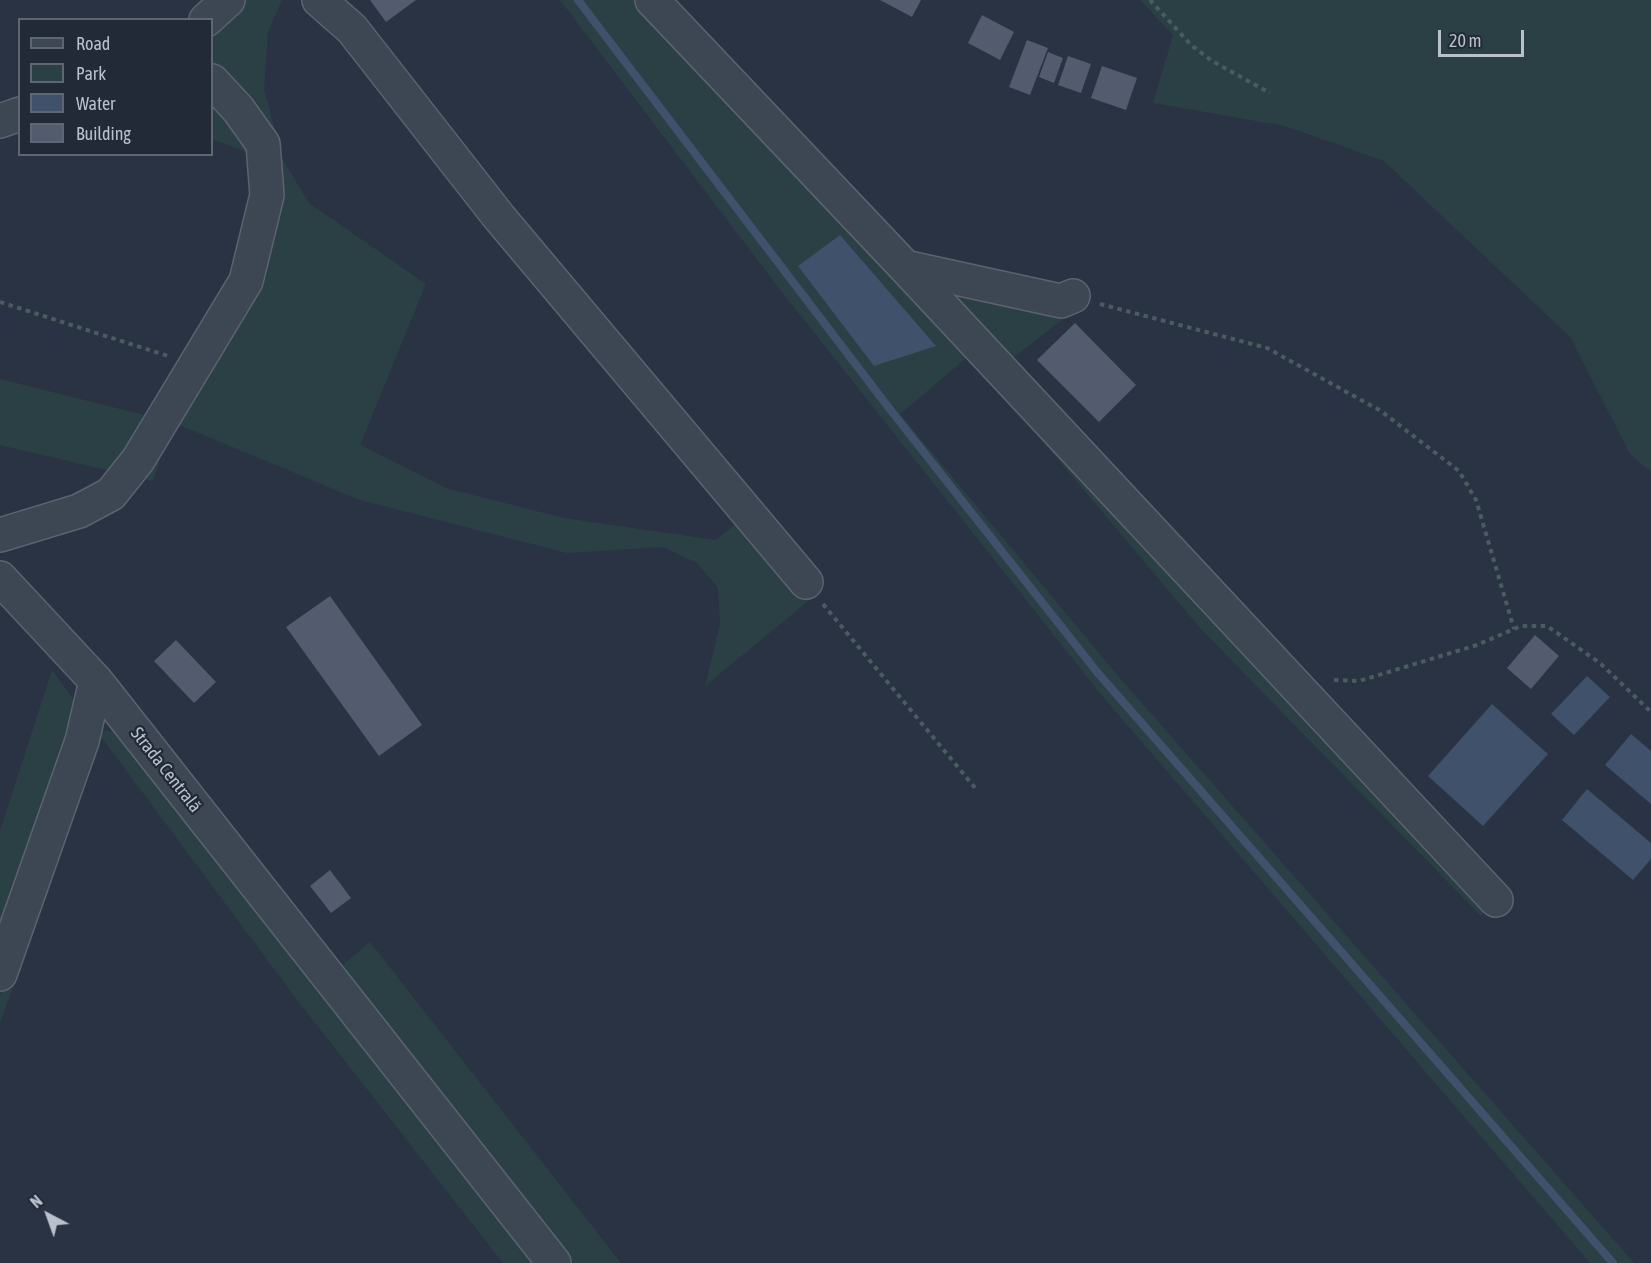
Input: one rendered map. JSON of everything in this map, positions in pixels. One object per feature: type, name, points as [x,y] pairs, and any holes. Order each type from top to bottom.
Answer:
[{"type":"street","points":[[208,18],[228,0]]},
{"type":"street","points":[[319,0],[352,29],[499,217],[806,582]]},
{"type":"street","points":[[652,0],[1215,597],[1496,900]]},
{"type":"street","points":[[0,535],[79,511],[111,494],[138,460],[246,281],[267,195],[262,144],[238,108],[213,82]]},
{"type":"street","points":[[0,121],[18,115]]},
{"type":"street","points":[[905,267],[1060,301],[1073,296]]},
{"type":"street","name":"Strada Centrală","points":[[0,578],[96,681],[554,1263]]},
{"type":"street","points":[[0,974],[82,741],[96,681]]},
{"type":"path","points":[[1150,0],[1191,45],[1212,62],[1270,93]]},
{"type":"path","points":[[1073,296],[1267,348],[1381,411],[1459,471],[1476,500],[1514,629]]},
{"type":"path","points":[[0,302],[196,365]]},
{"type":"path","points":[[806,582],[976,789]]},
{"type":"path","points":[[1288,676],[1359,681],[1477,645],[1521,626],[1547,626],[1600,663],[1651,712]]},
{"type":"green space","points":[[238,0],[282,0],[268,32],[264,89],[283,160],[309,203],[426,284],[360,445],[446,488],[564,518],[716,540],[742,519],[812,598],[705,686],[720,624],[718,588],[697,563],[663,547],[567,553],[360,500],[172,422],[274,195],[213,71],[213,27]]},
{"type":"green space","points":[[560,0],[644,0],[1491,904],[1481,916],[1200,628],[970,355],[900,414],[1119,677],[1634,1263],[1590,1263],[1099,692],[778,287]]},
{"type":"green space","points":[[1140,0],[1651,0],[1651,472],[1630,454],[1570,337],[1384,161],[1285,126],[1153,103],[1173,35]]},
{"type":"green space","points":[[213,92],[256,156],[213,139]]},
{"type":"green space","points":[[945,286],[1079,307],[1010,360]]},
{"type":"green space","points":[[0,379],[172,422],[153,481],[0,445]]},
{"type":"green space","points":[[52,670],[78,706],[0,943],[0,831]]},
{"type":"green space","points":[[97,731],[114,731],[535,1263],[503,1263],[298,1001],[102,738],[0,1023],[0,996]]},
{"type":"green space","points":[[370,942],[621,1263],[574,1263],[340,967]]},
{"type":"water","points":[[840,235],[936,346],[874,366],[798,266]]},
{"type":"water","points":[[1587,676],[1610,697],[1574,735],[1551,714]]},
{"type":"water","points":[[1492,704],[1548,754],[1483,826],[1428,776]]},
{"type":"water","points":[[1631,734],[1651,751],[1651,804],[1605,765]]},
{"type":"water","points":[[1587,789],[1651,843],[1651,859],[1633,880],[1562,820]]},
{"type":"building","points":[[370,0],[416,0],[386,22]]},
{"type":"building","points":[[880,0],[921,0],[912,17]]},
{"type":"building","points":[[982,15],[1014,32],[1000,60],[968,43]]},
{"type":"building","points":[[1027,40],[1048,48],[1030,95],[1009,87]]},
{"type":"building","points":[[1048,52],[1063,58],[1054,83],[1039,77]]},
{"type":"building","points":[[1068,56],[1091,64],[1081,93],[1058,85]]},
{"type":"building","points":[[1102,66],[1137,78],[1126,110],[1091,98]]},
{"type":"building","points":[[1075,323],[1136,385],[1099,422],[1037,360]]},
{"type":"building","points":[[330,596],[422,725],[379,756],[286,627]]},
{"type":"building","points":[[1535,635],[1559,656],[1531,689],[1507,668]]},
{"type":"building","points":[[176,640],[216,682],[194,703],[154,661]]},
{"type":"building","points":[[330,870],[351,898],[331,913],[310,886]]},
{"type":"waterway","points":[[578,0],[889,408],[1097,672],[1613,1263]]}]
